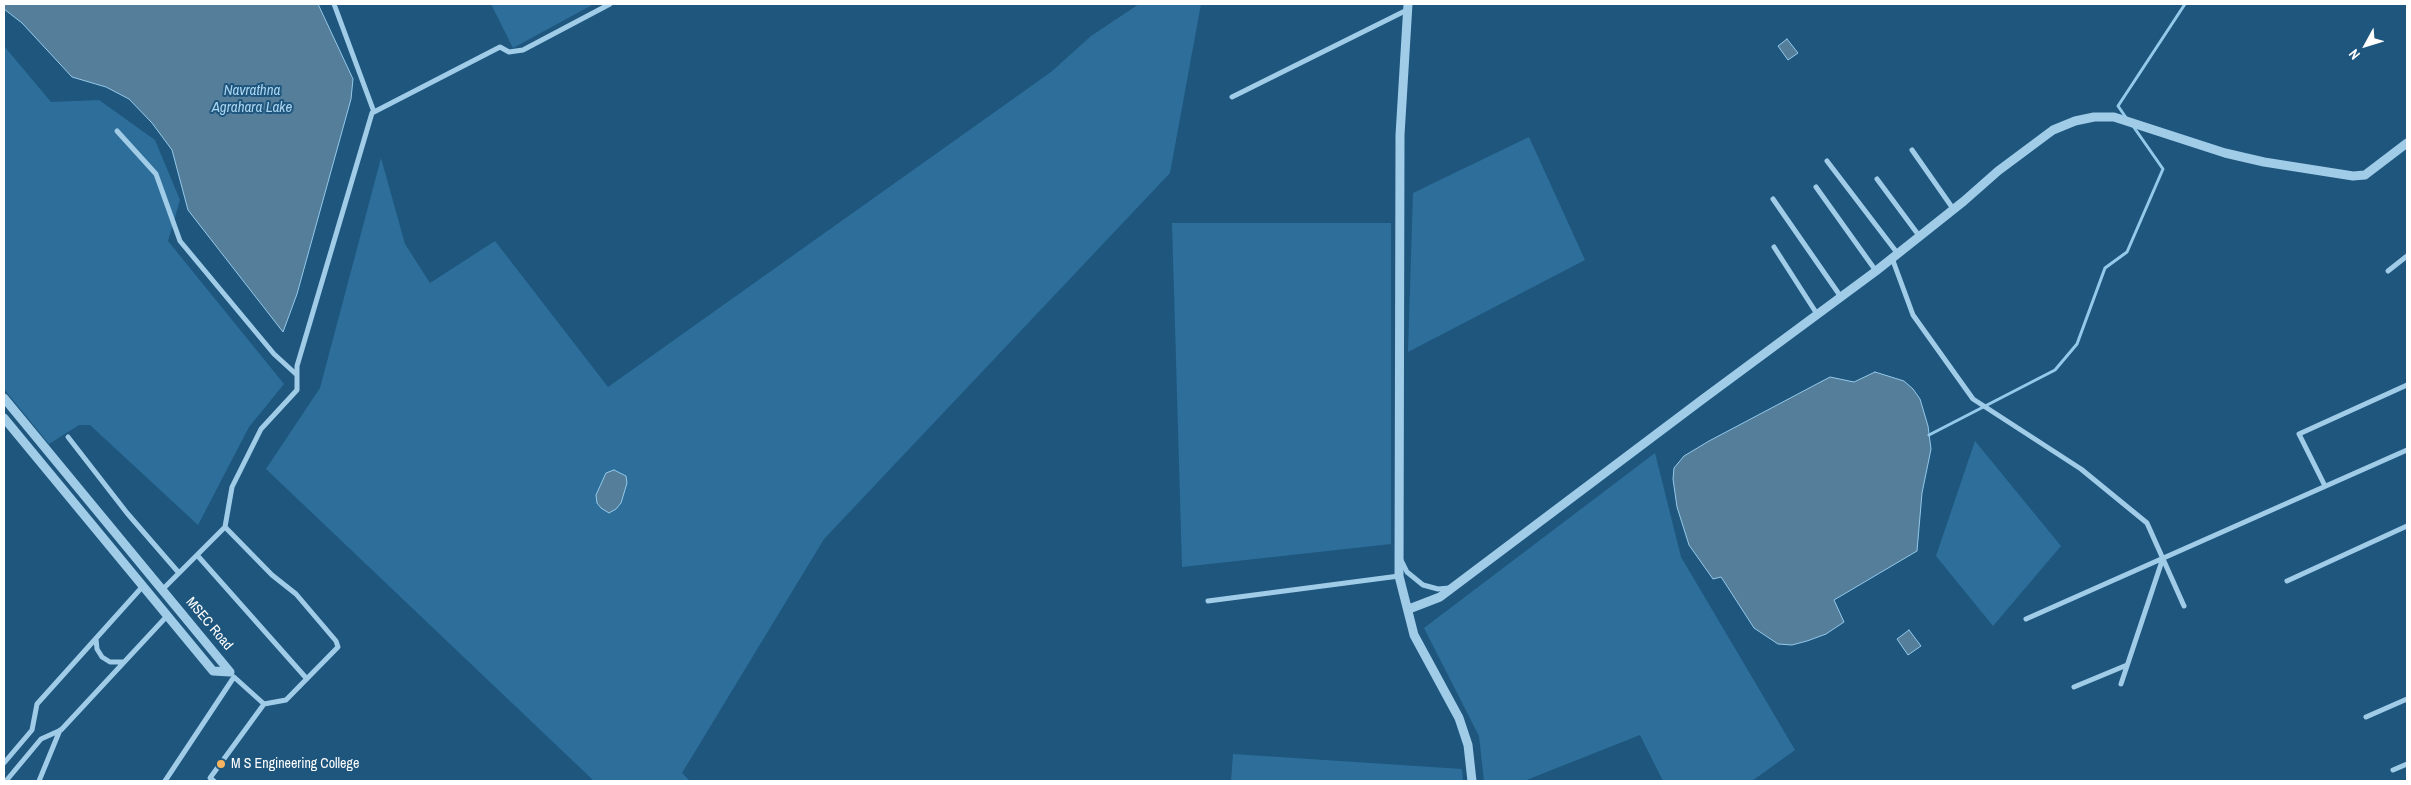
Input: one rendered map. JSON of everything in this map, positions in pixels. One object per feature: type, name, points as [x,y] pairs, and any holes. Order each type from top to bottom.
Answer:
[{"type":"street","points":[[162,590],[225,527],[234,484],[261,429],[297,390],[298,366],[335,236],[374,112],[334,4]]},
{"type":"street","points":[[374,112],[500,47],[509,52],[523,50],[610,4]]},
{"type":"street","points":[[1232,97],[1408,7]]},
{"type":"street","points":[[1408,7],[1400,135],[1399,576],[1409,609],[1414,636],[1459,718],[1468,745],[1472,781]]},
{"type":"street","points":[[1409,609],[1440,598],[1876,271],[1954,210],[1998,171],[2053,130],[2075,121],[2094,117],[2114,117],[2234,156],[2339,175],[2366,175],[2407,144]]},
{"type":"street","points":[[117,131],[156,174],[180,240],[274,354],[297,375]]},
{"type":"street","points":[[1912,150],[1954,210]]},
{"type":"street","points":[[1827,161],[1895,256],[1913,315],[1945,364],[1973,399],[2081,469],[2147,523],[2184,606]]},
{"type":"street","points":[[1877,179],[1920,237]]},
{"type":"street","points":[[1816,188],[1876,271]]},
{"type":"street","points":[[1773,199],[1841,297]]},
{"type":"street","points":[[1774,247],[1817,314]]},
{"type":"street","points":[[2388,271],[2407,256]]},
{"type":"street","points":[[2325,486],[2299,434],[2407,385]]},
{"type":"street","name":"MSEC Road","points":[[4,398],[232,674]]},
{"type":"street","name":"MSEC Road","points":[[4,418],[213,671],[232,674]]},
{"type":"street","points":[[16,433],[26,424]]},
{"type":"street","points":[[68,437],[128,514],[179,573]]},
{"type":"street","points":[[2026,619],[2407,450]]},
{"type":"street","points":[[2287,581],[2407,526]]},
{"type":"street","points":[[214,781],[210,778],[264,704],[286,700],[338,647],[336,641],[296,594],[272,575],[225,527]]},
{"type":"street","points":[[1399,554],[1404,566],[1417,581],[1438,589],[1453,587]]},
{"type":"street","points":[[197,555],[308,679]]},
{"type":"street","points":[[2121,684],[2163,558]]},
{"type":"street","points":[[1208,601],[1399,576]]},
{"type":"street","points":[[4,763],[32,730],[37,704],[143,586]]},
{"type":"street","points":[[39,781],[60,730],[167,616]]},
{"type":"street","points":[[96,638],[97,648],[102,657],[110,662],[124,662]]},
{"type":"street","points":[[2074,687],[2127,665]]},
{"type":"street","points":[[166,781],[232,674],[264,704]]},
{"type":"street","points":[[2366,717],[2407,699]]},
{"type":"street","points":[[6,781],[40,739],[60,730]]},
{"type":"street","points":[[2393,770],[2407,764]]},
{"type":"shaded area","points":[[491,4],[594,4],[513,48]]},
{"type":"shaded area","points":[[1139,4],[1201,4],[1170,173],[824,539],[682,773],[690,781],[594,781],[266,469],[320,388],[381,158],[405,244],[430,283],[495,241],[608,387],[1051,72],[1091,36]]},
{"type":"shaded area","points":[[4,46],[51,102],[99,100],[155,140],[180,200],[168,241],[284,384],[249,427],[198,525],[90,425],[79,425],[49,444],[4,389]]},
{"type":"shaded area","points":[[1529,137],[1585,260],[1408,352],[1413,193]]},
{"type":"shaded area","points":[[1172,223],[1391,223],[1391,544],[1182,567]]},
{"type":"shaded area","points":[[1975,441],[2061,546],[1993,626],[1936,556]]},
{"type":"shaded area","points":[[1655,453],[1681,557],[1795,750],[1752,781],[1663,781],[1640,735],[1524,781],[1484,781],[1479,736],[1424,628]]},
{"type":"shaded area","points":[[1233,754],[1462,769],[1463,781],[1231,781]]},
{"type":"water","name":"Navrathna Agrahara Lake","points":[[4,4],[318,4],[353,79],[351,99],[297,294],[283,332],[188,210],[172,150],[152,123],[129,99],[106,87],[72,77],[22,23],[4,9]]},
{"type":"water","points":[[1787,39],[1798,53],[1788,60],[1778,46]]},
{"type":"water","points":[[1875,372],[1904,381],[1913,389],[1920,399],[1928,426],[1931,449],[1922,493],[1917,551],[1834,600],[1844,622],[1826,634],[1807,641],[1792,645],[1778,644],[1754,628],[1721,577],[1713,579],[1689,545],[1677,507],[1673,479],[1674,468],[1684,456],[1709,441],[1830,377],[1854,382]]},
{"type":"water","points":[[614,470],[626,476],[627,483],[621,503],[609,513],[597,503],[596,495],[606,473]]},
{"type":"water","points":[[1909,630],[1921,646],[1908,655],[1897,639]]},
{"type":"waterway","points":[[2127,119],[2118,106],[2185,4]]},
{"type":"waterway","points":[[1929,435],[2055,370],[2077,344],[2105,268],[2127,252],[2163,169],[2133,126]]},
{"type":"place","name":"M S Engineering College","points":[[221,764]]}]
